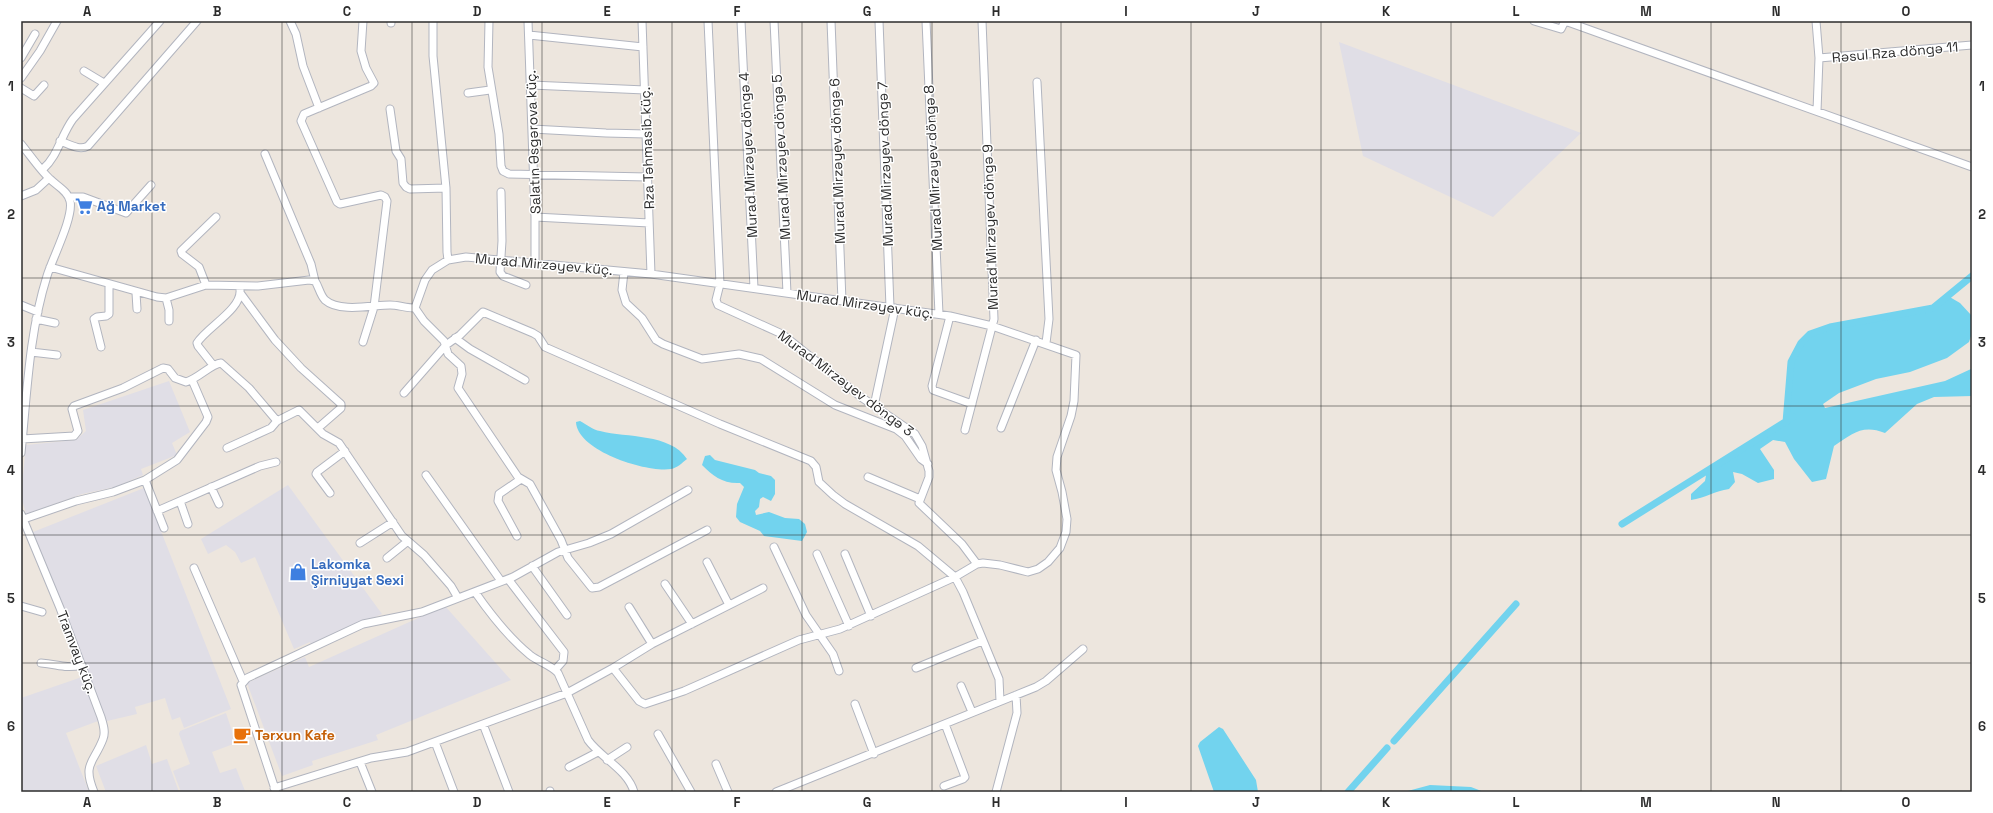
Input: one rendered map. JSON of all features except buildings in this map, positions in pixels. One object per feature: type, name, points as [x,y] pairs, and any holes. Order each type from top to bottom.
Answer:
[{"type":"street","points":[[21,78],[40,51],[57,21]]},
{"type":"street","points":[[43,169],[55,156],[68,125],[160,21]]},
{"type":"street","points":[[60,141],[83,149],[88,146],[197,21]]},
{"type":"street","points":[[290,21],[296,34],[302,66],[319,108]]},
{"type":"street","points":[[363,21],[361,51],[366,68],[374,83],[371,86],[304,114],[301,120],[334,199],[340,204],[381,195],[385,197],[387,201],[374,307],[363,342]]},
{"type":"street","points":[[432,21],[433,56],[446,188],[448,260]]},
{"type":"street","points":[[489,21],[488,67],[490,90],[497,121],[501,166],[503,171],[509,174],[648,177]]},
{"type":"street","name":"Salatın Əsgərova küç.","points":[[528,21],[535,216],[535,263]]},
{"type":"street","name":"Rza Təhmasib küç.","points":[[642,21],[651,274]]},
{"type":"street","name":"Murad Mirzəyev döngə 3","points":[[708,21],[720,284],[716,300],[721,308],[782,334],[874,406],[915,434],[922,446],[928,464],[930,477],[920,499]]},
{"type":"street","name":"Murad Mirzəyev döngə 4","points":[[741,21],[754,288]]},
{"type":"street","name":"Murad Mirzəyev döngə 5","points":[[774,21],[788,293]]},
{"type":"street","name":"Murad Mirzəyev döngə 6","points":[[831,21],[842,301]]},
{"type":"street","name":"Murad Mirzəyev döngə 7","points":[[874,406],[893,308],[879,21]]},
{"type":"street","name":"Murad Mirzəyev döngə 8","points":[[926,21],[939,314]]},
{"type":"street","name":"Murad Mirzəyev döngə 9","points":[[965,430],[994,319],[982,21]]},
{"type":"street","points":[[1534,21],[1561,29],[1565,21],[1817,110],[1972,167]]},
{"type":"street","points":[[1816,21],[1819,58],[1817,110]]},
{"type":"street","points":[[21,58],[35,34]]},
{"type":"street","points":[[529,35],[643,47]]},
{"type":"street","name":"Rəsul Rza döngə 11","points":[[1819,58],[1972,45]]},
{"type":"street","points":[[84,71],[104,83]]},
{"type":"street","points":[[1037,82],[1049,319],[1046,344]]},
{"type":"street","points":[[21,88],[34,96],[44,85]]},
{"type":"street","points":[[531,85],[645,90]]},
{"type":"street","points":[[468,93],[490,90]]},
{"type":"street","points":[[390,109],[396,151],[401,159],[403,182],[406,187],[446,188]]},
{"type":"street","points":[[532,129],[646,134]]},
{"type":"street","points":[[21,144],[49,178],[69,197],[70,214],[50,267],[37,316],[22,422],[21,454]]},
{"type":"street","points":[[265,154],[311,264],[315,281],[325,300],[332,304],[365,308],[390,305],[415,308],[420,316],[441,338],[446,345],[448,354],[461,366],[462,370],[458,388],[521,479],[530,484],[560,536],[573,564],[595,589],[707,530]]},
{"type":"street","points":[[21,196],[36,190],[49,178]]},
{"type":"street","points":[[69,197],[83,197],[126,212],[151,185]]},
{"type":"street","points":[[501,192],[500,272],[502,276],[526,285]]},
{"type":"street","points":[[535,216],[649,222]]},
{"type":"street","points":[[206,285],[199,267],[182,254],[181,251],[216,217]]},
{"type":"street","name":"Murad Mirzəyev küç.","points":[[415,308],[425,280],[432,270],[448,260],[466,258],[501,260],[651,274],[939,314],[992,326],[1076,355],[1072,408],[1056,463],[1056,470],[1067,519],[1066,532],[1060,548],[1048,562],[1038,569],[1028,572],[983,563],[977,564]]},
{"type":"street","points":[[50,267],[109,285],[166,298],[206,285],[240,286],[309,280],[315,281]]},
{"type":"street","points":[[624,272],[622,290],[626,303],[642,318],[656,340],[702,359],[739,354],[761,358],[835,405],[896,429],[905,436],[921,459],[928,464]]},
{"type":"street","points":[[101,347],[94,319],[109,314],[109,285]]},
{"type":"street","points":[[240,286],[241,294],[275,340],[301,368],[341,404],[341,408],[318,428]]},
{"type":"street","points":[[136,292],[136,309]]},
{"type":"street","points":[[213,365],[197,343],[231,310],[241,294]]},
{"type":"street","points":[[166,298],[169,310],[169,321]]},
{"type":"street","points":[[21,306],[37,316],[55,323]]},
{"type":"street","points":[[404,393],[446,345],[483,312],[533,333],[538,336],[545,346],[720,424],[811,461],[816,467],[819,482],[833,495],[845,504],[918,546],[955,577],[963,592],[999,679],[1000,701]]},
{"type":"street","points":[[950,316],[932,386],[933,390],[972,404]]},
{"type":"street","points":[[455,338],[470,349],[525,380]]},
{"type":"street","points":[[1001,428],[1036,340]]},
{"type":"street","points":[[31,352],[56,355]]},
{"type":"street","points":[[22,439],[77,434],[78,431],[72,409],[74,406],[123,388],[163,368],[168,369],[175,378],[186,382],[192,380],[218,363],[224,364],[249,388],[277,421]]},
{"type":"street","points":[[22,518],[76,500],[112,492],[145,480],[177,460],[206,422],[208,412],[192,380]]},
{"type":"street","points":[[226,448],[271,428],[277,421],[299,410],[327,436],[336,440],[393,522],[408,541],[424,555],[451,586],[458,598]]},
{"type":"street","points":[[330,493],[316,474],[345,451]]},
{"type":"street","points":[[157,511],[260,466],[276,462]]},
{"type":"street","points":[[426,475],[505,580],[564,652],[563,661],[555,670]]},
{"type":"street","points":[[613,668],[639,700],[645,704],[684,691],[798,640],[849,626],[955,577],[977,564],[962,544],[921,506],[919,503],[920,499],[868,477]]},
{"type":"street","points":[[517,536],[498,501],[498,496],[521,479]]},
{"type":"street","points":[[145,480],[164,528]]},
{"type":"street","points":[[211,487],[219,504]]},
{"type":"street","points":[[243,681],[363,624],[417,613],[505,580],[565,549],[575,548],[611,534],[688,490]]},
{"type":"street","points":[[180,501],[188,524]]},
{"type":"street","name":"Tramvay küç.","points":[[22,518],[82,665],[104,730],[103,739],[89,766],[89,778],[94,792]]},
{"type":"street","points":[[360,543],[393,522]]},
{"type":"street","points":[[387,558],[408,541]]},
{"type":"street","points":[[774,547],[806,615],[818,635],[833,654],[839,671]]},
{"type":"street","points":[[818,554],[849,626]]},
{"type":"street","points":[[845,554],[871,616]]},
{"type":"street","points":[[707,562],[729,605]]},
{"type":"street","points":[[532,566],[567,615]]},
{"type":"street","points":[[194,568],[243,681],[242,688],[275,790],[360,762],[382,756],[408,752],[568,693],[652,644],[763,588]]},
{"type":"street","points":[[665,584],[692,624]]},
{"type":"street","points":[[475,592],[496,620],[518,644],[531,656],[555,670],[568,693],[588,740],[598,752],[624,776],[634,792]]},
{"type":"street","points":[[21,606],[42,612]]},
{"type":"street","points":[[629,607],[652,644]]},
{"type":"street","points":[[916,668],[982,641]]},
{"type":"street","points":[[776,792],[874,754],[1046,681],[1082,649]]},
{"type":"street","points":[[41,663],[54,664],[67,668],[82,665]]},
{"type":"street","points":[[961,686],[972,712]]},
{"type":"street","points":[[996,792],[1017,713],[1016,695]]},
{"type":"street","points":[[855,704],[874,754]]},
{"type":"street","points":[[483,724],[509,792]]},
{"type":"street","points":[[944,786],[963,780],[965,777],[945,724]]},
{"type":"street","points":[[658,734],[691,792]]},
{"type":"street","points":[[435,742],[454,792]]},
{"type":"street","points":[[607,760],[628,747]]},
{"type":"street","points":[[569,767],[598,752]]},
{"type":"street","points":[[360,762],[372,792]]},
{"type":"street","points":[[716,764],[728,792]]},
{"type":"shaded area","points":[[1339,42],[1581,133],[1493,217],[1363,156]]},
{"type":"shaded area","points":[[169,381],[190,432],[172,443],[177,455],[141,469],[143,475],[115,487],[82,494],[26,514],[21,496],[26,445],[76,440],[86,431],[83,410]]},
{"type":"shaded area","points":[[288,485],[382,614],[311,645],[310,642],[294,649],[255,557],[241,563],[235,552],[226,545],[208,554],[201,539]]},
{"type":"shaded area","points":[[144,488],[231,709],[184,728],[180,717],[172,720],[165,698],[135,707],[137,714],[107,721],[33,532]]},
{"type":"shaded area","points":[[445,606],[511,680],[376,735],[378,740],[312,761],[313,765],[282,776],[247,683],[305,657],[309,667]]},
{"type":"shaded area","points":[[82,677],[98,721],[66,733],[89,792],[21,792],[21,698]]},
{"type":"shaded area","points":[[226,713],[236,743],[212,752],[220,773],[236,768],[245,791],[181,792],[173,771],[190,764],[179,734],[180,731]]},
{"type":"shaded area","points":[[146,745],[152,764],[167,759],[179,792],[106,792],[96,766]]},
{"type":"water","points":[[1948,296],[1960,303],[1972,316],[1972,333],[1969,342],[1947,358],[1910,372],[1876,379],[1839,393],[1823,404],[1825,408],[1945,381],[1971,369],[1972,396],[1934,397],[1917,404],[1885,433],[1877,430],[1864,430],[1852,434],[1834,446],[1826,479],[1812,482],[1794,459],[1785,442],[1773,440],[1760,449],[1774,470],[1774,479],[1758,483],[1742,474],[1733,472],[1735,482],[1729,489],[1691,500],[1691,494],[1705,481],[1707,470],[1786,422],[1791,362],[1801,343],[1810,334],[1830,327],[1933,308]]},
{"type":"water","points":[[580,421],[597,430],[659,441],[670,445],[687,459],[671,469],[660,469],[631,464],[600,451],[588,442],[579,433],[576,422]]},
{"type":"water","points":[[710,455],[715,460],[755,470],[759,473],[771,476],[775,480],[775,494],[771,501],[763,497],[760,499],[759,507],[755,511],[756,515],[769,512],[785,518],[799,519],[805,524],[807,532],[802,541],[764,536],[760,531],[740,522],[736,517],[737,504],[744,487],[740,483],[723,481],[706,469],[702,465],[705,456]]},
{"type":"water","points":[[1219,727],[1223,729],[1256,780],[1258,792],[1214,792],[1198,746],[1200,742]]},
{"type":"water","points":[[1430,785],[1471,787],[1484,792],[1404,792]]},
{"type":"waterway","points":[[1786,422],[1791,362],[1801,343],[1810,334],[1830,327],[1933,308],[1972,276]]},
{"type":"waterway","points":[[1622,524],[1793,417]]},
{"type":"waterway","points":[[1394,741],[1516,604]]},
{"type":"waterway","points":[[1348,792],[1387,748]]},
{"type":"place","name":"Ağ Market","points":[[84,206]]},
{"type":"place","name":"Lakomka Şirniyyat Sexi","points":[[298,572]]},
{"type":"place","name":"Tərxun Kafe","points":[[242,735]]}]
